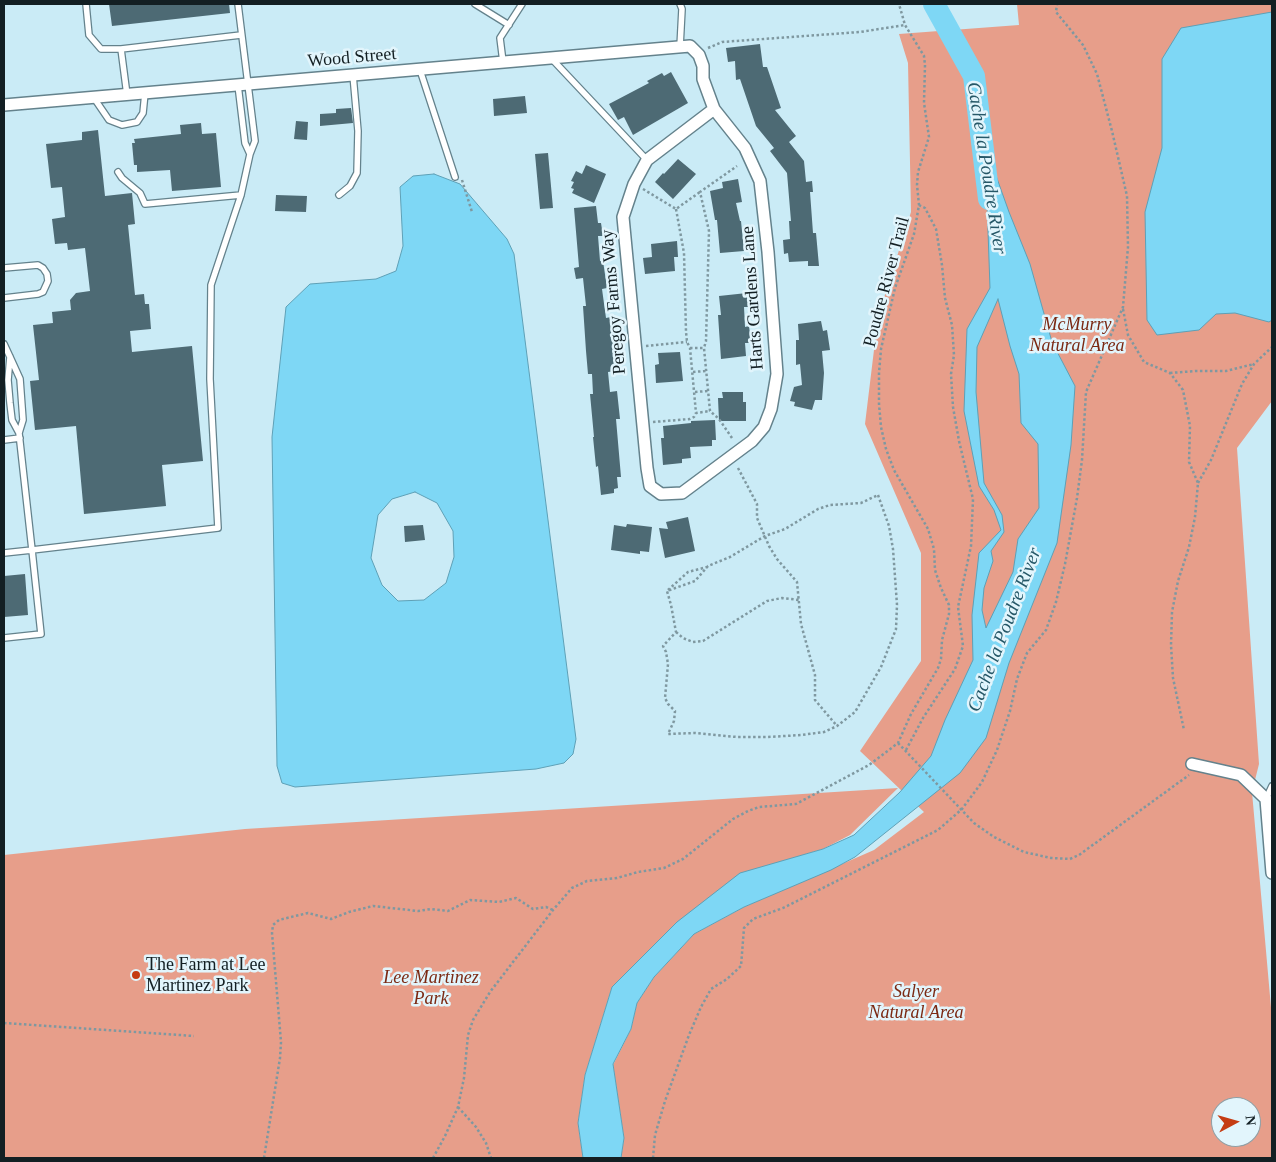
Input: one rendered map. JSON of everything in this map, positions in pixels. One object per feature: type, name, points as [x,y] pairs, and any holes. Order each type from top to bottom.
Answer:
[{"type":"street","name":"Wood Street","points":[[4,104],[94,98],[690,46],[699,55]]},
{"type":"street","name":"Harts Gardens Lane","points":[[661,494],[682,493],[752,441],[764,427],[771,409],[777,374],[768,252],[760,181],[745,148],[714,109],[703,79],[703,66],[699,55]]},
{"type":"street","name":"Peregoy Farms Way","points":[[661,494],[650,486],[647,468],[623,217],[634,184],[647,160],[714,109]]},
{"type":"street","points":[[1193,768],[1240,775],[1266,799],[1272,873]]},
{"type":"lane","points":[[86,4],[89,35],[101,49],[121,49],[241,35]]},
{"type":"lane","points":[[238,4],[245,143],[250,154]]},
{"type":"lane","points":[[475,4],[509,25]]},
{"type":"lane","points":[[503,62],[500,38],[522,4]]},
{"type":"lane","points":[[680,4],[682,9],[680,47]]},
{"type":"lane","points":[[121,49],[127,95]]},
{"type":"lane","points":[[552,58],[647,160]]},
{"type":"lane","points":[[420,70],[454,174]]},
{"type":"lane","points":[[339,195],[350,186],[357,173],[358,131],[353,76]]},
{"type":"lane","points":[[4,553],[218,528],[210,379],[211,286],[241,195],[250,154],[255,141],[243,84]]},
{"type":"lane","points":[[94,98],[109,120],[122,125],[137,122],[143,113],[145,93]]},
{"type":"lane","points":[[118,172],[122,178],[140,193],[145,204],[241,195]]},
{"type":"lane","points":[[4,268],[38,265],[47,274],[48,281],[43,292],[38,294],[4,298]]},
{"type":"lane","points":[[4,344],[20,379],[23,420],[19,436]]},
{"type":"lane","points":[[4,638],[41,634],[19,436],[12,420],[10,403],[8,380],[10,356]]},
{"type":"lane","points":[[4,440],[19,436]]},
{"type":"lane","points":[[1266,799],[1272,786]]},
{"type":"path","name":"Poudre River Trail","points":[[433,1158],[458,1107],[464,1078],[468,1034],[473,1020],[490,992],[572,888],[581,883],[664,868],[682,859],[733,819],[748,811],[759,807],[796,804],[870,765],[898,743],[911,714],[938,668],[941,659],[942,640],[949,614],[949,605],[935,570],[934,549],[928,529],[894,470],[886,449],[879,404],[881,349],[895,288],[914,234],[920,205],[917,185],[918,172],[929,137],[924,103],[924,56],[904,25],[899,4]]},
{"type":"path","points":[[1057,4],[1056,12],[1083,45],[1097,74],[1127,196],[1128,246],[1123,307],[1128,335],[1144,362],[1170,373],[1226,371],[1254,364]]},
{"type":"path","points":[[699,55],[712,45],[722,42],[860,32],[904,25]]},
{"type":"path","points":[[676,209],[737,166]]},
{"type":"path","points":[[454,174],[458,172],[463,180],[472,212]]},
{"type":"path","points":[[642,188],[676,209],[684,253],[687,342],[690,348],[696,413]]},
{"type":"path","points":[[700,192],[709,232],[706,341],[704,348],[710,411],[719,419],[732,438]]},
{"type":"path","points":[[906,750],[923,718],[955,669],[963,646],[958,607],[970,546],[973,499],[953,407],[951,374],[954,355],[952,325],[945,298],[936,229],[925,208],[920,205]]},
{"type":"path","points":[[653,1158],[655,1136],[665,1101],[689,1036],[711,989],[728,979],[741,966],[744,928],[753,919],[784,908],[938,830],[962,809],[982,782],[997,750],[1027,653],[1046,630],[1056,602],[1066,564],[1082,460],[1086,392],[1123,307]]},
{"type":"path","points":[[646,346],[687,342]]},
{"type":"path","points":[[1184,730],[1173,678],[1172,612],[1178,581],[1189,547],[1195,517],[1198,483],[1211,460],[1232,407],[1254,364],[1272,347]]},
{"type":"path","points":[[690,348],[704,348]]},
{"type":"path","points":[[692,372],[706,371]]},
{"type":"path","points":[[1170,373],[1183,390],[1190,426],[1188,462],[1198,483]]},
{"type":"path","points":[[694,392],[708,391]]},
{"type":"path","points":[[653,422],[690,418],[694,417],[696,413],[710,411]]},
{"type":"path","points":[[738,468],[758,504],[757,518],[765,536],[777,559],[797,582],[801,624],[815,675],[815,700],[837,726]]},
{"type":"path","points":[[667,591],[688,572],[730,557],[765,536],[785,529],[818,509],[830,505],[861,503],[878,496],[883,506],[893,549],[897,605],[896,629],[890,646],[865,696],[855,712],[837,726],[824,732],[768,737],[737,737],[695,733],[668,734],[674,721],[675,711],[665,698],[668,664],[663,646],[676,632]]},
{"type":"path","points":[[667,591],[695,581],[708,566]]},
{"type":"path","points":[[667,591],[676,632],[683,638],[693,642],[703,641],[766,600],[782,598],[799,600]]},
{"type":"path","points":[[898,743],[974,823],[994,837],[1024,852],[1051,858],[1070,859],[1079,855],[1101,841],[1193,768]]},
{"type":"path","points":[[264,1158],[280,1058],[273,925],[285,918],[308,913],[331,919],[373,906],[418,911],[431,909],[448,911],[470,900],[499,902],[516,898],[533,909],[546,907],[553,910]]},
{"type":"path","points":[[4,1023],[194,1036]]},
{"type":"path","points":[[458,1107],[476,1127],[486,1143],[491,1158]]},
{"type":"green space","name":"McMurry Natural Area","points":[[1017,4],[1272,4],[1272,401],[1237,448],[1259,764],[1252,792],[1272,1019],[1272,1158],[621,1158],[624,1138],[613,1065],[631,1029],[637,1003],[654,977],[694,934],[744,907],[874,850],[924,812],[860,751],[921,661],[921,553],[865,424],[878,317],[911,212],[908,63],[899,34],[1019,25]]},
{"type":"green space","name":"Lee Martinez Park","points":[[898,788],[850,835],[823,849],[740,874],[612,987],[585,1075],[578,1123],[583,1158],[4,1158],[4,855],[245,829]]},
{"type":"water","points":[[1272,12],[1272,320],[1269,322],[1235,313],[1216,314],[1199,330],[1157,335],[1147,320],[1145,212],[1162,148],[1162,59],[1181,28]]},
{"type":"water","points":[[985,145],[1030,264],[1052,342],[1075,386],[1071,445],[1057,543],[1009,663],[986,738],[960,773],[855,857],[831,870],[744,907],[694,934],[654,977],[637,1003],[631,1029],[613,1064],[624,1138],[621,1158],[583,1158],[578,1123],[585,1075],[612,987],[677,922],[740,873],[823,849],[854,835],[900,792],[931,756],[945,720],[973,660],[972,615],[979,553],[1001,530],[994,510],[979,486],[964,411],[967,329],[990,288]],"holes":[[[998,299],[1019,374],[1021,423],[1038,444],[1039,508],[1018,539],[1013,572],[986,628],[982,610],[984,588],[993,561],[991,551],[1004,532],[1002,515],[984,483],[976,392],[977,347]]]},
{"type":"water","points":[[434,174],[460,184],[507,239],[514,254],[576,739],[573,754],[564,763],[536,769],[295,787],[282,783],[277,766],[272,437],[286,307],[310,284],[376,279],[396,271],[403,246],[400,187],[413,176]],"holes":[[[415,492],[437,503],[453,531],[454,557],[446,583],[424,600],[398,601],[382,585],[371,558],[378,515],[392,499]]]},
{"type":"building","points":[[109,4],[229,4],[230,13],[112,26]]},
{"type":"building","points":[[760,44],[763,67],[767,67],[781,108],[775,110],[796,136],[789,142],[804,161],[806,182],[812,181],[813,192],[810,192],[813,233],[816,233],[819,266],[808,266],[808,261],[789,262],[788,253],[784,254],[783,240],[790,239],[789,221],[791,221],[787,173],[770,151],[774,148],[756,126],[740,79],[736,80],[735,61],[728,62],[726,48]]},
{"type":"building","points":[[671,72],[688,103],[633,135],[624,117],[618,120],[609,104],[649,83],[647,81],[662,73],[664,76]]},
{"type":"building","points":[[525,96],[527,113],[494,116],[493,99]]},
{"type":"building","points":[[351,108],[353,123],[320,126],[320,114],[336,113],[336,109]]},
{"type":"building","points":[[296,121],[308,122],[307,140],[294,139]]},
{"type":"building","points":[[201,123],[202,134],[216,133],[221,187],[172,191],[170,170],[137,172],[137,165],[134,165],[132,143],[135,143],[134,139],[181,134],[180,125]]},
{"type":"building","points":[[98,130],[105,196],[132,193],[135,224],[128,225],[135,295],[144,294],[145,304],[149,304],[151,329],[130,331],[132,352],[192,346],[203,461],[162,465],[166,506],[84,514],[76,426],[35,430],[30,381],[39,380],[33,325],[53,323],[52,312],[71,310],[70,300],[76,293],[90,291],[85,248],[68,250],[67,243],[55,244],[52,219],[65,217],[62,187],[51,188],[46,144],[82,140],[82,132]]},
{"type":"building","points":[[548,153],[553,208],[540,209],[535,154]]},
{"type":"building","points":[[678,159],[696,174],[673,199],[655,182]]},
{"type":"building","points":[[586,165],[606,174],[594,203],[572,193],[574,189],[571,188],[574,182],[571,181],[576,171],[582,174]]},
{"type":"building","points":[[738,179],[742,202],[736,203],[741,221],[744,251],[720,253],[717,220],[715,220],[710,191],[723,188],[722,182]]},
{"type":"building","points":[[276,195],[307,196],[306,212],[275,211]]},
{"type":"building","points":[[596,206],[598,223],[601,223],[603,236],[598,236],[600,261],[603,261],[607,288],[602,289],[606,318],[611,317],[615,371],[608,372],[610,392],[617,391],[620,419],[616,419],[621,477],[617,477],[618,488],[614,489],[614,493],[601,495],[593,437],[590,394],[593,394],[592,374],[588,374],[583,306],[586,306],[583,278],[576,279],[574,268],[579,267],[574,208]]},
{"type":"building","points":[[677,241],[678,257],[674,257],[675,271],[645,274],[643,258],[652,257],[651,244]]},
{"type":"building","points":[[747,293],[748,307],[744,307],[745,327],[749,326],[751,343],[745,343],[746,356],[721,359],[718,315],[721,315],[719,296]]},
{"type":"building","points":[[821,321],[823,331],[827,330],[830,350],[822,351],[824,373],[822,400],[815,400],[812,410],[794,406],[795,402],[790,401],[794,387],[802,385],[800,364],[796,365],[796,340],[799,340],[798,324]]},
{"type":"building","points":[[680,352],[683,381],[656,383],[655,365],[659,364],[658,353]]},
{"type":"building","points":[[722,392],[743,392],[743,402],[746,402],[746,421],[719,421],[718,398],[723,398]]},
{"type":"building","points":[[715,420],[716,440],[712,440],[712,446],[690,447],[691,458],[682,459],[682,463],[663,465],[661,438],[664,438],[663,426],[691,423],[691,421]]},
{"type":"building","points":[[688,517],[695,551],[665,558],[659,528],[668,529],[666,522]]},
{"type":"building","points":[[627,524],[652,527],[649,552],[640,551],[640,554],[611,550],[614,525],[626,527]]},
{"type":"building","points":[[423,525],[425,540],[405,542],[404,526]]},
{"type":"building","points":[[25,574],[28,615],[4,617],[4,576]]},
{"type":"waterway","name":"Cache la Poudre River","points":[[934,4],[974,76],[989,199]]},
{"type":"place","name":"The Farm at Lee Martinez Park","points":[[136,975]]},
{"type":"park label","name":"Salyer Natural Area","points":[[916,1002]]}]
